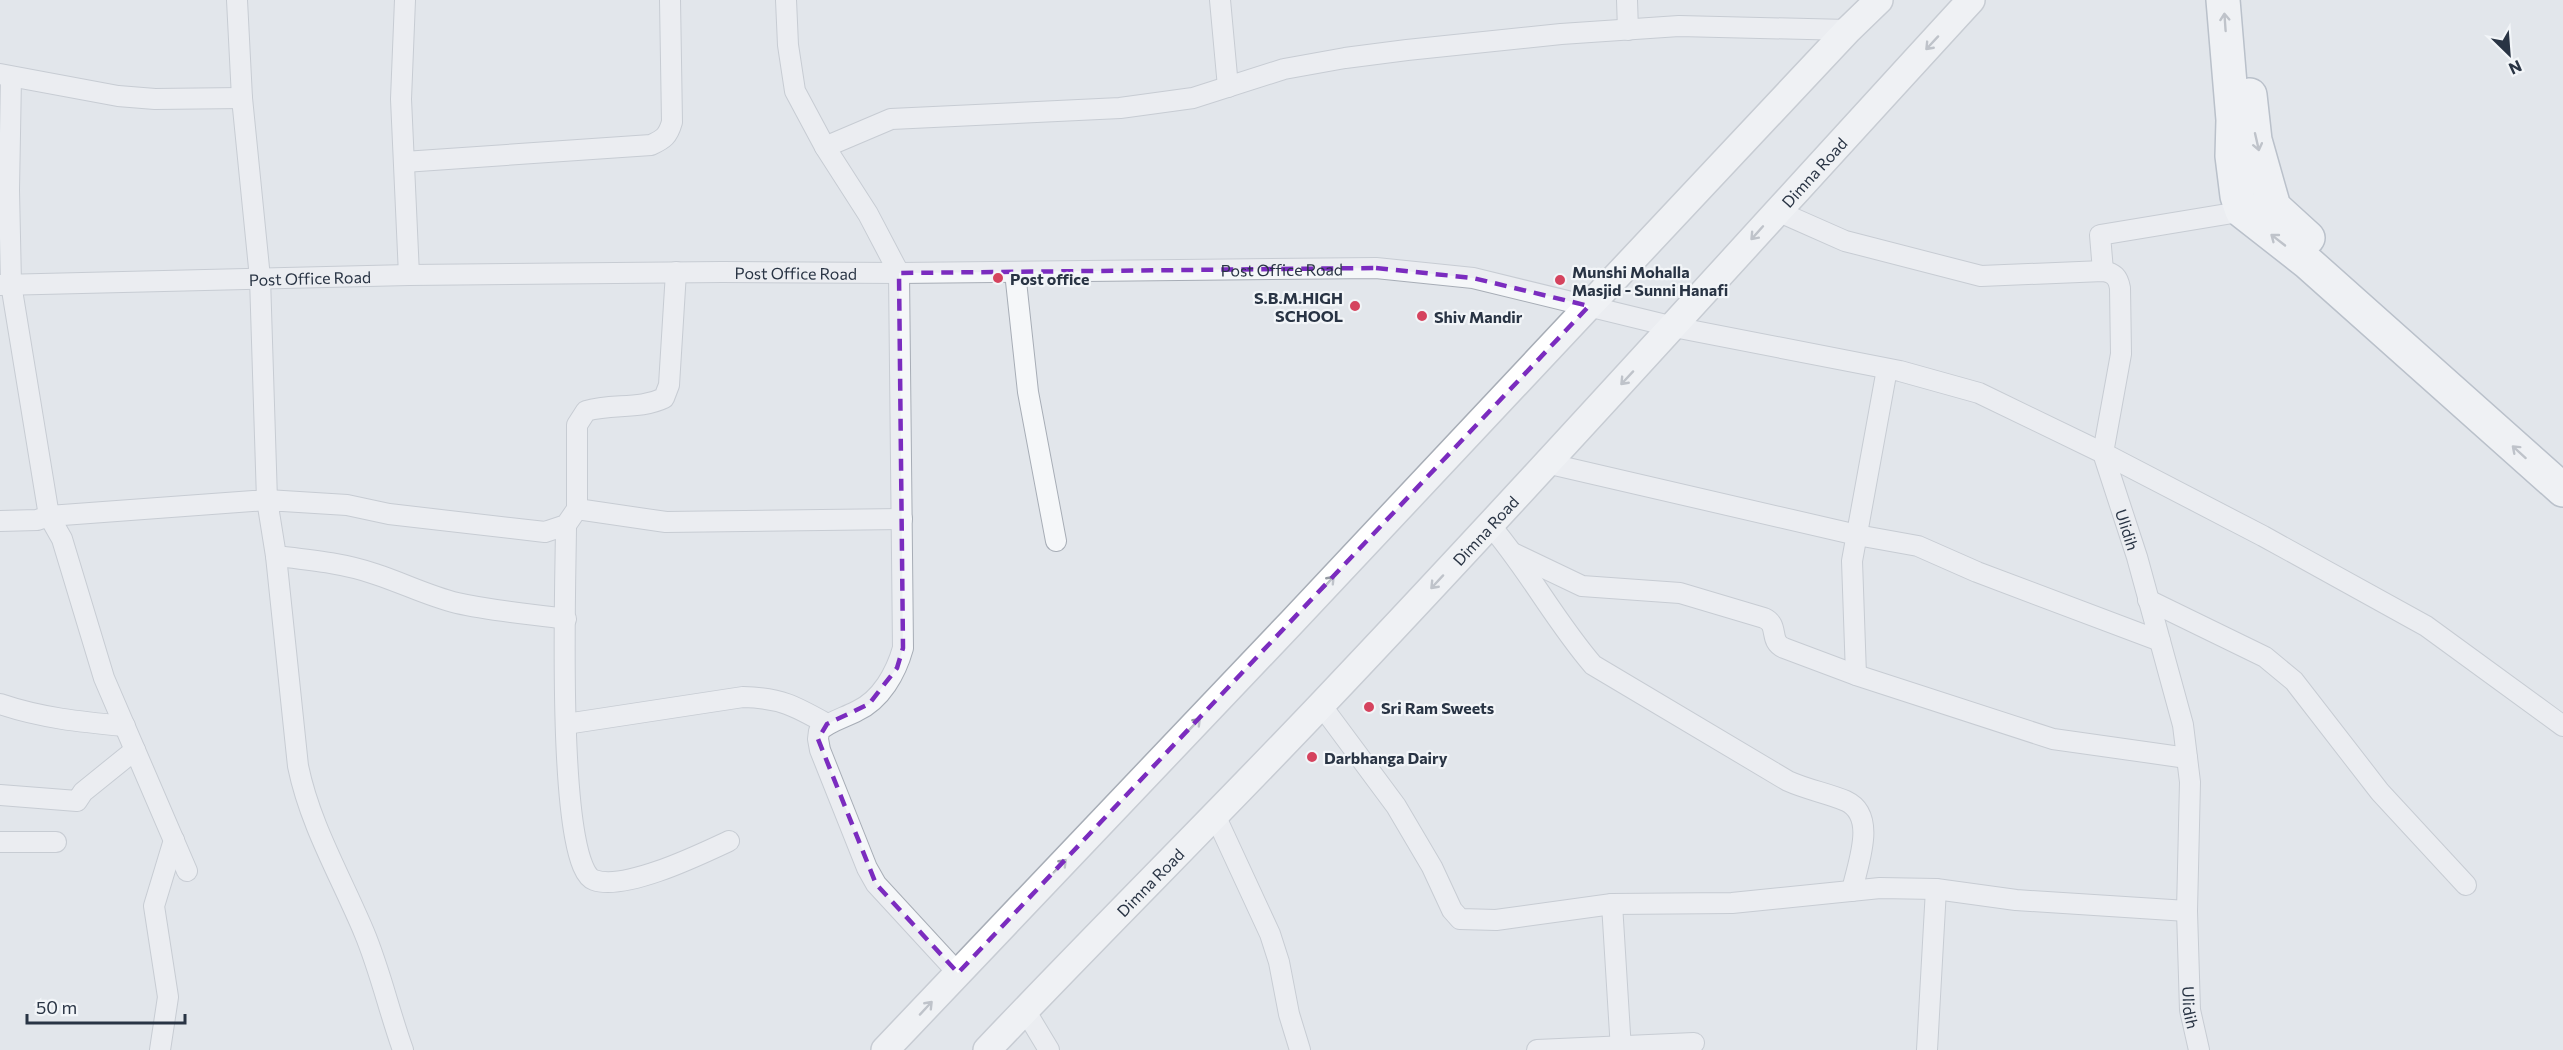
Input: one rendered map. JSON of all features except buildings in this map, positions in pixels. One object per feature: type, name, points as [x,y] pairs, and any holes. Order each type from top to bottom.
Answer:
[{"type":"highway","points":[[2223,0],[2233,120],[2232,156],[2237,196],[2242,211],[2307,262],[2563,490]]},
{"type":"highway","points":[[2246,0],[2250,101],[2255,140],[2274,207],[2451,365],[2563,460]]},
{"type":"street","points":[[237,0],[242,99],[260,278],[267,500],[276,556],[298,766],[303,790],[365,934],[403,1050]]},
{"type":"street","points":[[405,0],[401,99],[409,275]]},
{"type":"street","points":[[404,162],[651,145],[664,139],[669,134],[672,122],[670,0]]},
{"type":"street","points":[[786,0],[788,45],[795,91],[825,147],[868,214],[899,273],[903,648],[897,668],[869,704],[827,724],[819,731],[818,739],[820,750],[867,868],[876,884],[958,973]]},
{"type":"street","points":[[1220,0],[1228,87]]},
{"type":"street","points":[[1628,0],[1628,30]]},
{"type":"street","points":[[885,1050],[1848,30],[1879,0]]},
{"type":"street","name":"Dimna Road","points":[[987,1050],[1321,705],[1490,525],[1674,327],[1971,0]]},
{"type":"street","points":[[825,147],[891,119],[1120,108],[1193,98],[1284,69],[1345,58],[1561,34],[1679,26],[1848,30]]},
{"type":"street","points":[[187,871],[104,678],[63,538],[49,516],[6,284],[9,190],[6,75],[128,97],[242,99]]},
{"type":"street","points":[[2103,271],[2100,235],[2274,207]]},
{"type":"street","points":[[1777,211],[1845,241],[1981,276],[2112,272],[2119,280],[2121,354],[2103,453]]},
{"type":"street","name":"Post Office Road","points":[[6,284],[409,275],[1376,268],[1473,278],[1674,327]]},
{"type":"street","points":[[676,272],[669,385],[664,398],[649,405],[602,406],[586,411],[577,425],[566,619],[566,750],[573,826],[583,869],[592,879],[608,882],[633,878],[688,861],[729,841]]},
{"type":"street","points":[[1015,272],[1028,392],[1056,541]]},
{"type":"street","points":[[1674,327],[1887,369],[1979,393],[2103,453],[2263,536],[2426,626],[2560,719]]},
{"type":"street","points":[[1856,675],[1852,561],[1887,369]]},
{"type":"street","name":"Ulidih","points":[[2103,453],[2137,557],[2183,725],[2190,782],[2187,911],[2190,1010],[2199,1050]]},
{"type":"street","points":[[1546,463],[1857,535],[1918,546],[1977,572],[2160,641]]},
{"type":"street","points":[[0,520],[38,520],[49,516],[267,500],[347,505],[389,514],[545,532],[572,517],[666,522],[902,519]]},
{"type":"street","points":[[1490,525],[1515,554],[1576,646],[1593,665],[1788,781],[1809,791],[1845,801],[1858,809],[1864,822],[1852,891]]},
{"type":"street","points":[[1515,554],[1582,586],[1680,593],[1764,618],[1771,621],[1774,627],[1774,638],[1778,645],[1856,675],[2053,740],[2187,758]]},
{"type":"street","points":[[276,556],[333,562],[353,567],[460,604],[566,619]]},
{"type":"street","points":[[2148,600],[2265,657],[2280,668],[2294,681],[2380,792],[2466,885]]},
{"type":"street","points":[[566,724],[743,697],[770,698],[792,705],[827,724]]},
{"type":"street","points":[[0,704],[65,721],[125,726]]},
{"type":"street","points":[[1321,705],[1396,806],[1432,867],[1452,910],[1460,919],[1496,920],[1612,904],[1732,903],[1880,888],[1936,889],[2016,900],[2187,911]]},
{"type":"street","points":[[0,795],[78,801],[83,792],[135,750]]},
{"type":"street","points":[[1214,813],[1270,934],[1279,962],[1299,1050]]},
{"type":"street","points":[[160,1050],[168,997],[154,906],[174,840]]},
{"type":"street","points":[[0,842],[56,842]]},
{"type":"street","points":[[1927,1050],[1936,889]]},
{"type":"street","points":[[1612,904],[1621,1048]]},
{"type":"street","points":[[1025,1010],[1049,1050]]},
{"type":"street","points":[[1537,1050],[1694,1043]]},
{"type":"highlighted area","points":[[1376,268],[1473,278],[1589,306],[1292,622],[958,973],[876,884],[818,739],[827,724],[869,704],[897,668],[903,648],[899,273]]},
{"type":"place","name":"Post office","points":[[998,278]]},
{"type":"place","name":"Munshi Mohalla Masjid - Sunni Hanafi","points":[[1560,280]]},
{"type":"place","name":"S.B.M.HIGH SCHOOL","points":[[1355,306]]},
{"type":"place","name":"Shiv Mandir","points":[[1422,316]]},
{"type":"place","name":"Sri Ram Sweets","points":[[1369,707]]},
{"type":"place","name":"Darbhanga Dairy","points":[[1312,757]]}]
